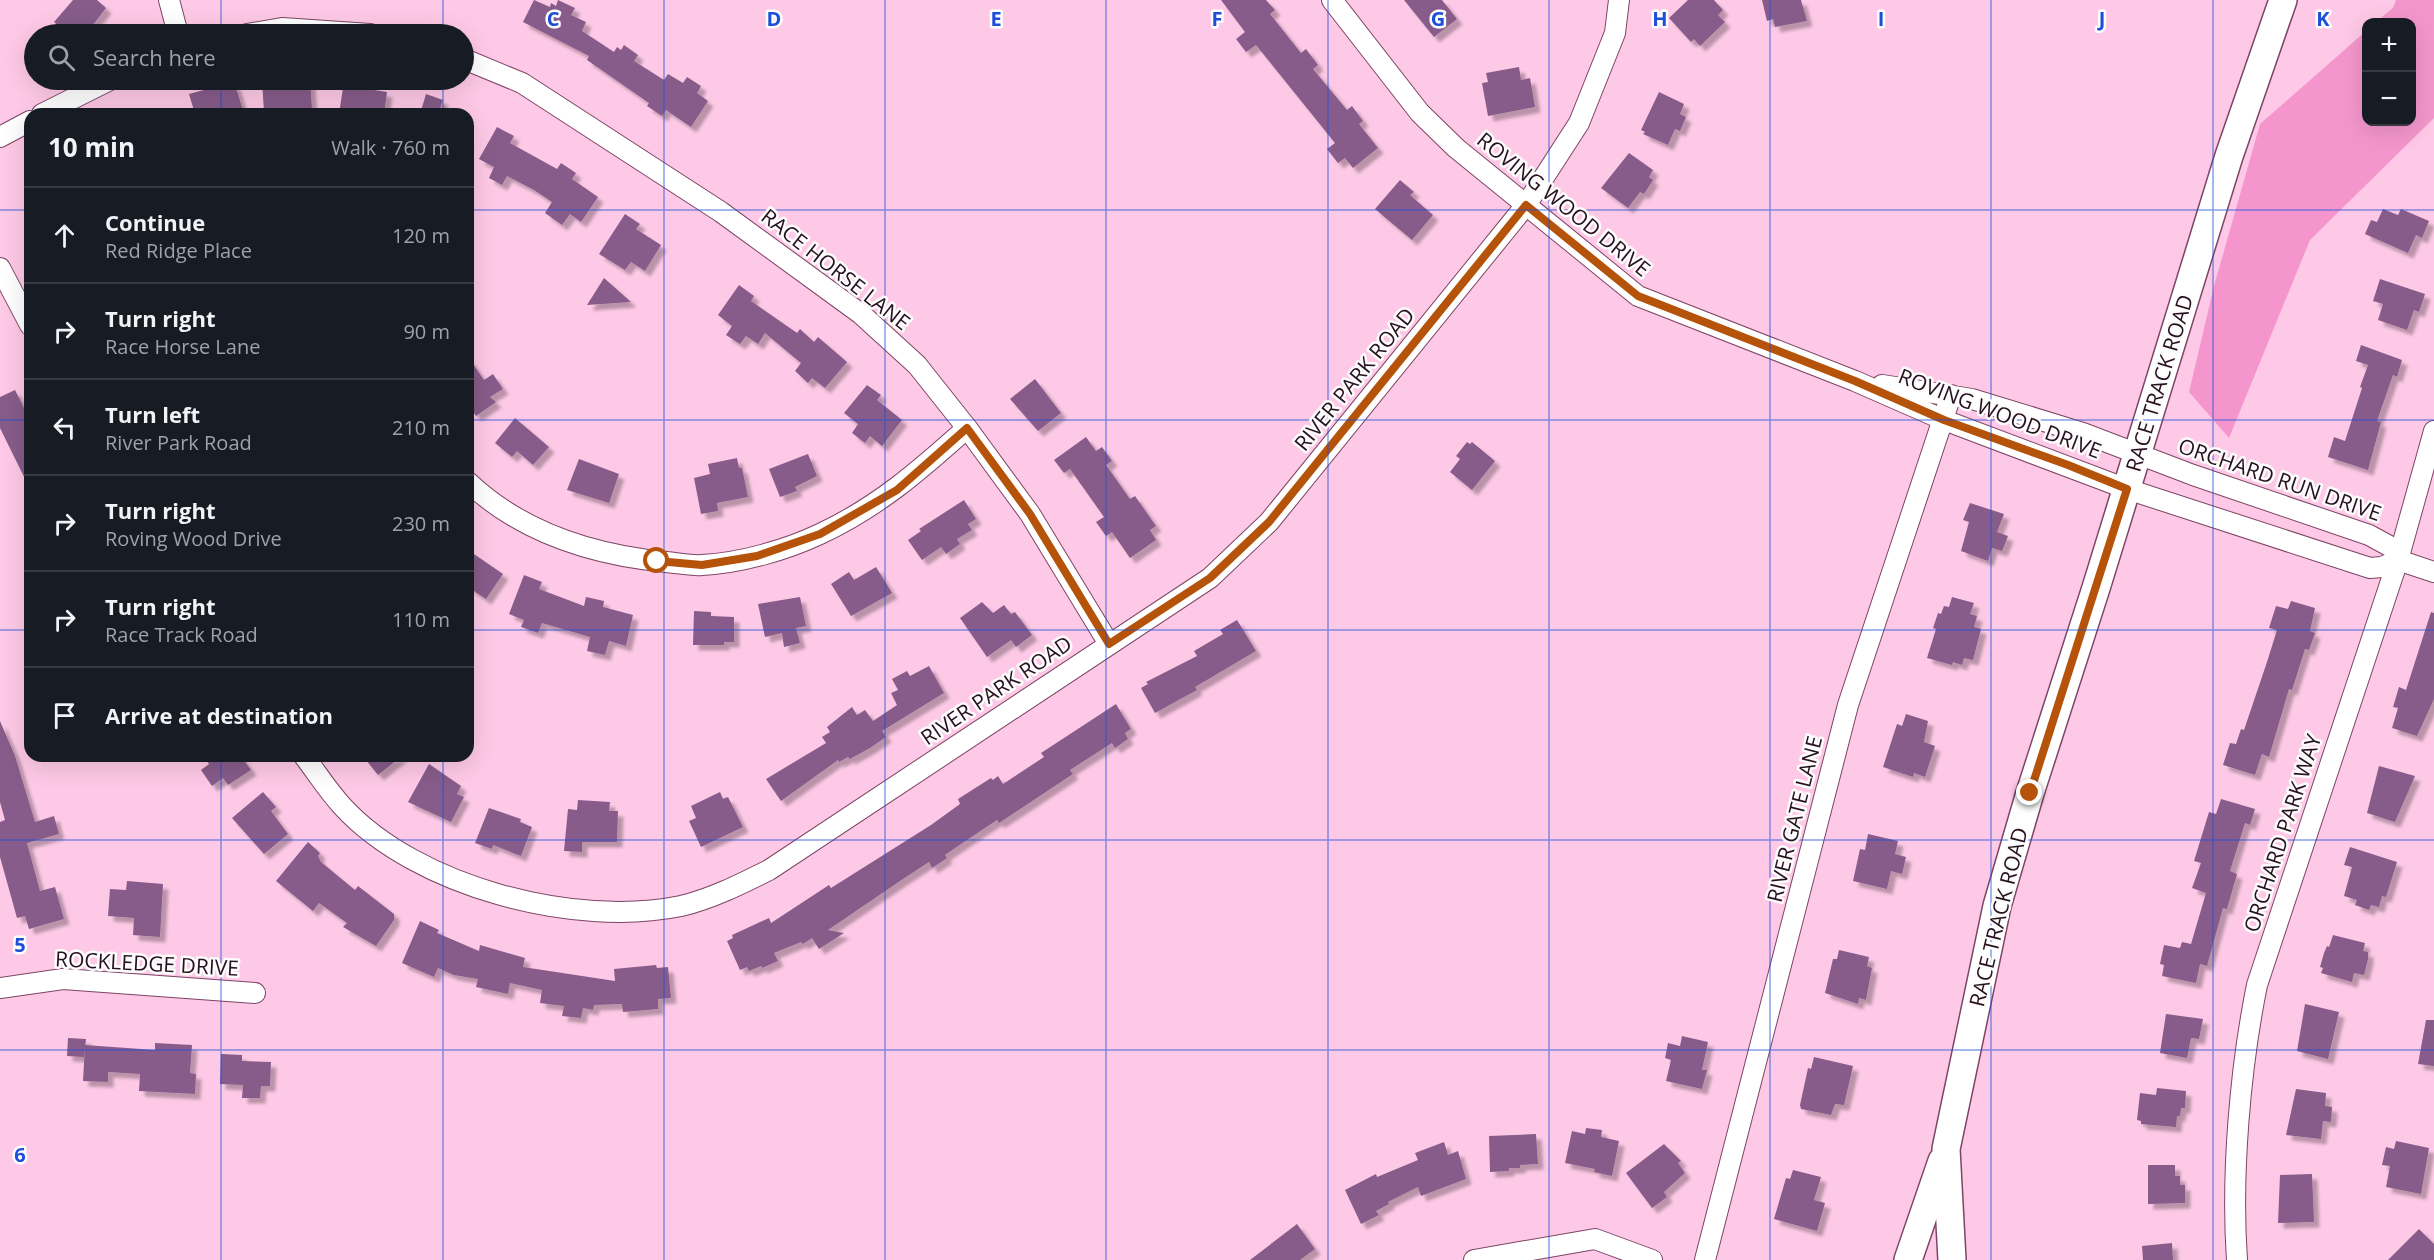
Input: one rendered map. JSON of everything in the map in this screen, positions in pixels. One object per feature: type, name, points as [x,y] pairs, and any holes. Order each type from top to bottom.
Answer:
[{"type":"street","points":[[168,0],[175,24]]},
{"type":"street","name":"ROVING WOOD DRIVE","points":[[1332,0],[1420,113],[1456,148],[1638,296],[1855,381],[1944,420],[2127,489]]},
{"type":"street","name":"RIVER PARK ROAD","points":[[309,762],[343,807],[384,842],[446,878],[537,905],[583,909],[648,910],[682,906],[734,888],[770,870],[1210,578],[1269,522],[1526,205],[1579,123],[1615,33],[1619,0]]},
{"type":"street","name":"RACE TRACK ROAD","points":[[1952,1260],[1946,1149],[1997,906],[2030,793],[2127,489],[2229,156],[2283,0]]},
{"type":"street","name":"RACE HORSE LANE","points":[[474,63],[522,83],[721,212],[861,314],[917,365],[1030,514],[1109,644]]},
{"type":"street","points":[[54,108],[90,90]]},
{"type":"street","points":[[0,137],[24,124]]},
{"type":"street","points":[[0,268],[24,314]]},
{"type":"street","name":"ROVING WOOD DRIVE","points":[[1855,381],[1972,399],[2138,453]]},
{"type":"street","name":"RIVER GATE LANE","points":[[1705,1260],[1848,705],[1951,396]]},
{"type":"street","points":[[474,487],[512,516],[550,536],[603,553],[702,565],[757,556],[820,534],[897,490],[967,428]]},
{"type":"street","name":"ORCHARD PARK WAY","points":[[2237,1260],[2237,1182],[2242,1079],[2247,1032],[2257,985],[2398,560],[2434,431]]},
{"type":"street","name":"ORCHARD RUN DRIVE","points":[[2138,453],[2193,475],[2369,535],[2393,548],[2398,560],[2434,572]]},
{"type":"street","points":[[2127,489],[2370,568],[2382,567],[2398,560]]},
{"type":"street","name":"ROCKLEDGE DRIVE","points":[[0,988],[63,979],[255,993]]},
{"type":"street","points":[[1908,1260],[1946,1149]]},
{"type":"street","points":[[1474,1260],[1595,1239],[1652,1260]]},
{"type":"shaded area","points":[[2396,0],[2434,0],[2434,118],[2310,240],[2229,438],[2189,392],[2214,286],[2260,124],[2362,35],[2362,126],[2416,126],[2416,18],[2381,18],[2393,8]]},
{"type":"building","points":[[73,0],[97,0],[106,8],[94,24],[56,24],[54,22]]},
{"type":"building","points":[[534,0],[550,7],[551,3],[556,6],[558,0],[575,8],[571,15],[586,22],[582,31],[614,52],[617,47],[621,50],[624,45],[638,55],[634,61],[664,80],[668,74],[683,83],[687,77],[701,86],[697,93],[708,101],[691,127],[666,110],[662,116],[647,106],[649,103],[587,60],[589,56],[523,22]]},
{"type":"building","points":[[1221,0],[1266,0],[1275,10],[1270,14],[1301,53],[1306,49],[1318,65],[1313,69],[1347,110],[1352,106],[1363,121],[1359,124],[1378,148],[1353,168],[1345,158],[1338,163],[1327,149],[1335,143],[1256,45],[1246,52],[1236,39],[1245,32]]},
{"type":"building","points":[[1404,0],[1442,0],[1457,19],[1434,37]]},
{"type":"building","points":[[1688,0],[1714,0],[1723,10],[1718,15],[1725,22],[1700,46],[1694,39],[1691,42],[1669,18]]},
{"type":"building","points":[[1762,0],[1801,0],[1807,21],[1775,27],[1773,19],[1767,21]]},
{"type":"building","points":[[1519,67],[1521,80],[1530,78],[1535,107],[1488,116],[1482,83],[1488,82],[1486,73]]},
{"type":"building","points":[[204,90],[237,90],[242,108],[193,108],[189,94]]},
{"type":"building","points":[[263,90],[311,90],[312,108],[264,108]]},
{"type":"building","points":[[343,90],[387,92],[385,108],[340,108]]},
{"type":"building","points":[[1659,92],[1684,104],[1680,114],[1686,117],[1680,131],[1675,129],[1668,145],[1643,134],[1645,132],[1641,130]]},
{"type":"building","points":[[426,94],[443,100],[440,108],[422,108]]},
{"type":"building","points":[[497,127],[514,136],[510,143],[557,169],[561,163],[576,173],[572,179],[598,197],[581,222],[570,214],[562,225],[545,213],[552,202],[534,190],[507,176],[502,185],[489,178],[494,167],[479,159]]},
{"type":"building","points":[[1629,153],[1653,170],[1649,177],[1653,180],[1644,194],[1640,192],[1628,208],[1601,188]]},
{"type":"building","points":[[1400,180],[1414,192],[1410,195],[1433,215],[1412,240],[1375,209]]},
{"type":"building","points":[[2383,209],[2398,215],[2401,209],[2429,221],[2422,238],[2416,235],[2408,253],[2365,234],[2371,220],[2377,222]]},
{"type":"building","points":[[625,214],[640,224],[636,229],[661,245],[645,271],[631,262],[625,270],[599,254]]},
{"type":"building","points":[[604,278],[631,302],[587,305]]},
{"type":"building","points":[[2380,279],[2425,294],[2419,312],[2414,310],[2407,330],[2378,320],[2383,304],[2373,301]]},
{"type":"building","points":[[739,285],[754,296],[751,301],[797,333],[800,329],[814,342],[818,337],[847,362],[825,388],[812,378],[808,383],[795,371],[801,363],[765,333],[758,344],[746,336],[740,344],[726,335],[732,326],[718,315]]},
{"type":"building","points":[[2361,345],[2402,360],[2397,377],[2393,375],[2377,421],[2381,422],[2368,470],[2328,457],[2334,437],[2345,441],[2362,388],[2360,387],[2368,365],[2356,361]]},
{"type":"building","points":[[474,366],[484,380],[493,374],[503,389],[490,397],[496,402],[476,416],[474,413]]},
{"type":"building","points":[[1035,379],[1061,413],[1038,431],[1010,399]]},
{"type":"building","points":[[867,385],[881,395],[877,400],[902,420],[882,446],[870,436],[865,443],[852,433],[858,424],[844,413]]},
{"type":"building","points":[[15,390],[24,408],[24,477],[0,428],[0,397]]},
{"type":"building","points":[[515,418],[549,447],[533,465],[517,451],[512,457],[495,443]]},
{"type":"building","points":[[1086,437],[1096,451],[1102,447],[1112,461],[1106,465],[1130,499],[1135,496],[1156,526],[1150,530],[1156,540],[1130,558],[1112,532],[1106,536],[1096,522],[1104,517],[1070,469],[1064,473],[1054,460]]},
{"type":"building","points":[[1467,442],[1470,444],[1472,442],[1495,461],[1472,490],[1450,472],[1460,459],[1456,456]]},
{"type":"building","points":[[808,454],[817,476],[795,487],[797,491],[780,497],[769,469]]},
{"type":"building","points":[[737,458],[739,468],[742,468],[748,497],[717,503],[718,511],[701,514],[694,478],[710,474],[708,464]]},
{"type":"building","points":[[579,459],[619,474],[609,503],[567,490]]},
{"type":"building","points":[[964,500],[976,519],[968,524],[972,530],[957,539],[960,544],[946,554],[941,547],[922,560],[908,540],[921,531],[919,529]]},
{"type":"building","points":[[1970,503],[2004,514],[1997,532],[2008,536],[2002,551],[1992,548],[1988,561],[1961,551],[1969,522],[1963,520]]},
{"type":"building","points":[[474,554],[503,574],[486,599],[474,591]]},
{"type":"building","points":[[876,567],[892,593],[851,616],[831,584],[849,572],[854,580]]},
{"type":"building","points":[[524,575],[542,582],[539,589],[584,606],[586,597],[604,601],[603,607],[633,615],[626,646],[609,641],[605,655],[587,651],[590,637],[542,623],[538,633],[521,627],[524,620],[509,614]]},
{"type":"building","points":[[800,597],[806,626],[796,628],[800,643],[784,647],[782,633],[765,637],[758,604]]},
{"type":"building","points":[[1952,597],[1974,603],[1970,614],[1977,616],[1974,627],[1981,629],[1973,660],[1964,658],[1962,665],[1953,662],[1952,665],[1927,658],[1936,629],[1933,628],[1938,613],[1941,614],[1944,606],[1949,607]]},
{"type":"building","points":[[2291,601],[2315,608],[2310,631],[2315,633],[2309,650],[2305,649],[2292,690],[2289,689],[2269,757],[2262,754],[2255,775],[2223,765],[2230,743],[2236,744],[2241,729],[2244,730],[2267,662],[2277,630],[2269,628],[2276,606],[2288,609]]},
{"type":"building","points":[[982,602],[993,613],[1004,605],[1011,614],[1015,612],[1032,635],[1016,647],[1011,640],[987,657],[960,618]]},
{"type":"building","points":[[694,611],[711,612],[711,616],[734,617],[734,642],[724,642],[724,645],[693,645]]},
{"type":"building","points":[[2431,612],[2434,613],[2434,699],[2417,736],[2392,728],[2398,708],[2393,707],[2399,687],[2406,690]]},
{"type":"building","points":[[1237,620],[1256,651],[1195,687],[1197,690],[1155,713],[1141,688],[1148,684],[1146,682],[1197,656],[1194,651],[1223,634],[1220,630]]},
{"type":"building","points":[[929,666],[944,693],[882,731],[886,737],[870,748],[850,759],[848,757],[839,762],[838,760],[781,801],[766,779],[826,743],[822,737],[830,732],[827,727],[852,707],[857,715],[865,710],[873,721],[897,705],[891,693],[898,690],[892,679],[907,671],[910,676]]},
{"type":"building","points":[[1116,704],[1131,729],[1125,733],[1128,739],[1115,748],[1112,743],[1070,770],[1073,774],[999,823],[997,820],[945,855],[947,858],[932,868],[929,862],[903,879],[828,930],[844,933],[819,949],[812,938],[803,944],[801,942],[774,953],[778,961],[762,968],[761,966],[749,971],[747,967],[740,970],[727,941],[733,938],[732,935],[769,918],[771,923],[829,885],[831,888],[931,825],[960,804],[958,799],[991,778],[993,780],[998,776],[1003,784],[1044,757],[1041,753]]},
{"type":"building","points":[[1906,714],[1928,721],[1924,742],[1935,746],[1925,777],[1914,773],[1913,777],[1883,767],[1897,724],[1902,726]]},
{"type":"building","points":[[0,721],[15,756],[35,822],[54,816],[59,834],[27,843],[40,891],[55,887],[64,919],[29,929],[25,916],[17,918],[0,857],[0,822],[5,820],[0,802]]},
{"type":"building","points":[[208,762],[245,762],[251,770],[228,785],[223,778],[212,786],[201,770],[209,764]]},
{"type":"building","points":[[368,762],[394,762],[378,775]]},
{"type":"building","points":[[429,764],[461,786],[457,794],[464,797],[451,822],[408,802]]},
{"type":"building","points":[[2379,766],[2415,776],[2395,822],[2367,813]]},
{"type":"building","points":[[263,792],[276,807],[271,811],[288,834],[264,854],[232,818]]},
{"type":"building","points":[[720,792],[723,799],[728,797],[743,827],[701,847],[689,821],[696,818],[691,806]]},
{"type":"building","points":[[2221,799],[2255,809],[2250,825],[2245,823],[2230,871],[2237,874],[2227,909],[2223,908],[2207,966],[2200,964],[2196,983],[2162,976],[2164,965],[2160,964],[2164,945],[2180,948],[2182,942],[2191,944],[2206,893],[2192,888],[2201,863],[2194,861],[2209,812],[2216,814]]},
{"type":"building","points":[[578,800],[610,802],[609,811],[618,811],[617,842],[582,842],[582,852],[564,851],[568,809],[577,810]]},
{"type":"building","points":[[489,808],[521,819],[520,822],[532,827],[521,856],[493,845],[492,849],[475,843]]},
{"type":"building","points":[[1868,834],[1898,841],[1895,854],[1906,857],[1902,874],[1891,871],[1887,889],[1853,881],[1860,849],[1865,850]]},
{"type":"building","points":[[308,842],[320,853],[318,856],[321,862],[355,890],[358,886],[394,914],[394,920],[376,946],[343,927],[347,923],[319,903],[313,911],[276,881]]},
{"type":"building","points":[[2350,847],[2397,862],[2386,897],[2382,896],[2379,907],[2371,905],[2369,910],[2355,905],[2357,900],[2344,896],[2352,867],[2344,865]]},
{"type":"building","points":[[127,881],[163,884],[160,937],[133,935],[134,918],[108,916],[110,889],[126,890]]},
{"type":"building","points":[[420,921],[439,930],[437,933],[479,951],[480,945],[525,958],[523,967],[615,981],[614,969],[656,965],[657,968],[668,967],[671,998],[658,999],[658,1009],[623,1012],[622,1004],[594,1005],[593,1010],[583,1008],[581,1018],[562,1016],[564,1006],[540,1003],[542,990],[510,983],[508,994],[476,987],[478,979],[454,975],[438,968],[434,977],[402,963]]},
{"type":"building","points":[[2333,935],[2365,943],[2363,951],[2368,952],[2368,959],[2364,975],[2354,973],[2352,982],[2321,973],[2323,968],[2320,967],[2324,953]]},
{"type":"building","points":[[1839,950],[1869,957],[1867,966],[1872,968],[1866,1000],[1859,998],[1858,1004],[1825,993],[1833,959],[1837,959]]},
{"type":"building","points":[[2305,1004],[2339,1012],[2328,1059],[2297,1051]]},
{"type":"building","points":[[2166,1014],[2203,1019],[2199,1039],[2191,1038],[2187,1058],[2160,1053]]},
{"type":"building","points":[[2426,1020],[2434,1020],[2434,1066],[2418,1064]]},
{"type":"building","points":[[1682,1036],[1708,1042],[1702,1070],[1707,1070],[1702,1089],[1666,1081],[1671,1060],[1665,1058],[1668,1043],[1680,1046]]},
{"type":"building","points":[[68,1038],[86,1039],[84,1057],[67,1056]]},
{"type":"building","points":[[155,1043],[192,1045],[190,1073],[196,1074],[195,1094],[139,1091],[140,1074],[108,1072],[108,1082],[83,1081],[85,1045],[155,1050]]},
{"type":"building","points":[[221,1054],[242,1055],[242,1061],[271,1062],[270,1086],[261,1086],[260,1098],[242,1098],[243,1085],[220,1084]]},
{"type":"building","points":[[1814,1057],[1853,1066],[1844,1105],[1835,1104],[1831,1115],[1801,1109],[1808,1068],[1811,1069]]},
{"type":"building","points":[[2157,1088],[2186,1091],[2185,1108],[2181,1108],[2180,1116],[2177,1116],[2176,1127],[2141,1124],[2141,1121],[2137,1120],[2140,1093],[2156,1095]]},
{"type":"building","points":[[2296,1089],[2326,1093],[2325,1106],[2332,1107],[2331,1122],[2323,1121],[2321,1139],[2286,1135]]},
{"type":"building","points":[[1586,1128],[1602,1130],[1601,1137],[1619,1141],[1612,1176],[1594,1172],[1595,1169],[1565,1163],[1572,1131],[1585,1134]]},
{"type":"building","points":[[1536,1134],[1538,1164],[1520,1165],[1520,1168],[1509,1168],[1509,1171],[1490,1172],[1489,1136]]},
{"type":"building","points":[[2396,1141],[2429,1148],[2421,1194],[2386,1187],[2390,1166],[2382,1165],[2386,1147],[2394,1149]]},
{"type":"building","points":[[1444,1142],[1448,1155],[1458,1151],[1466,1179],[1421,1196],[1418,1187],[1388,1202],[1389,1204],[1376,1211],[1379,1215],[1361,1224],[1345,1190],[1376,1174],[1377,1177],[1418,1160],[1415,1153]]},
{"type":"building","points":[[1664,1144],[1681,1161],[1678,1163],[1685,1173],[1664,1192],[1667,1197],[1652,1208],[1626,1173]]},
{"type":"building","points":[[2148,1165],[2175,1165],[2175,1176],[2180,1176],[2180,1185],[2185,1185],[2185,1203],[2148,1204]]},
{"type":"building","points":[[1793,1170],[1821,1177],[1814,1200],[1825,1203],[1817,1231],[1774,1219],[1786,1178],[1790,1179]]},
{"type":"building","points":[[2312,1174],[2314,1222],[2278,1223],[2280,1175]]},
{"type":"building","points":[[1297,1224],[1315,1249],[1300,1260],[1250,1260]]},
{"type":"building","points":[[2419,1229],[2434,1244],[2434,1260],[2388,1260]]},
{"type":"building","points":[[2172,1243],[2173,1260],[2143,1260],[2142,1246]]},
{"type":"route","points":[[657,561],[702,565],[757,556],[820,534],[897,490],[967,428],[1030,514],[1109,644],[1210,578],[1269,522],[1526,205],[1638,296],[1855,381],[1944,420],[2127,489],[2030,793]]}]
